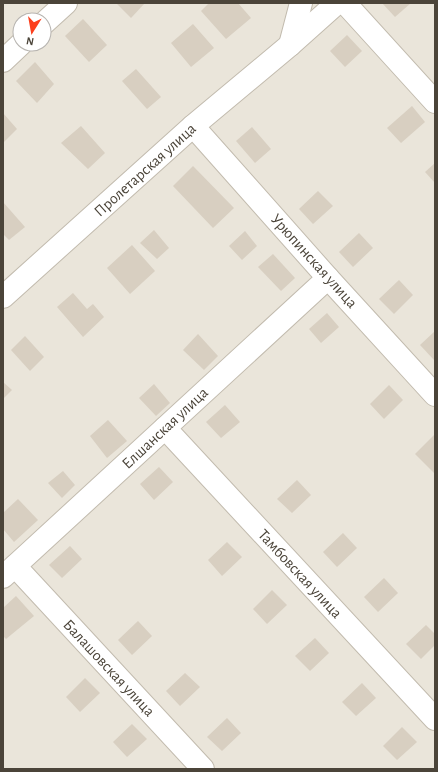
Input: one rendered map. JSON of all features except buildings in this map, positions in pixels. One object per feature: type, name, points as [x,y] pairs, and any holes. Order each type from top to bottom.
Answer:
[{"type":"street","points":[[52,16],[66,3]]},
{"type":"street","points":[[290,45],[301,3]]},
{"type":"street","name":"Пролетарская улица","points":[[3,297],[194,126],[337,3]]},
{"type":"street","points":[[344,3],[435,102]]},
{"type":"street","points":[[3,61],[13,52]]},
{"type":"street","name":"Урюпинская улица","points":[[194,126],[328,278],[435,395]]},
{"type":"street","name":"Елшанская улица","points":[[9,572],[328,278]]},
{"type":"street","name":"Тамбовская улица","points":[[165,428],[435,719]]},
{"type":"street","name":"Балашовская улица","points":[[9,572],[203,769]]},
{"type":"shaded area","points":[[3,3],[435,3],[435,769],[3,769]]}]
